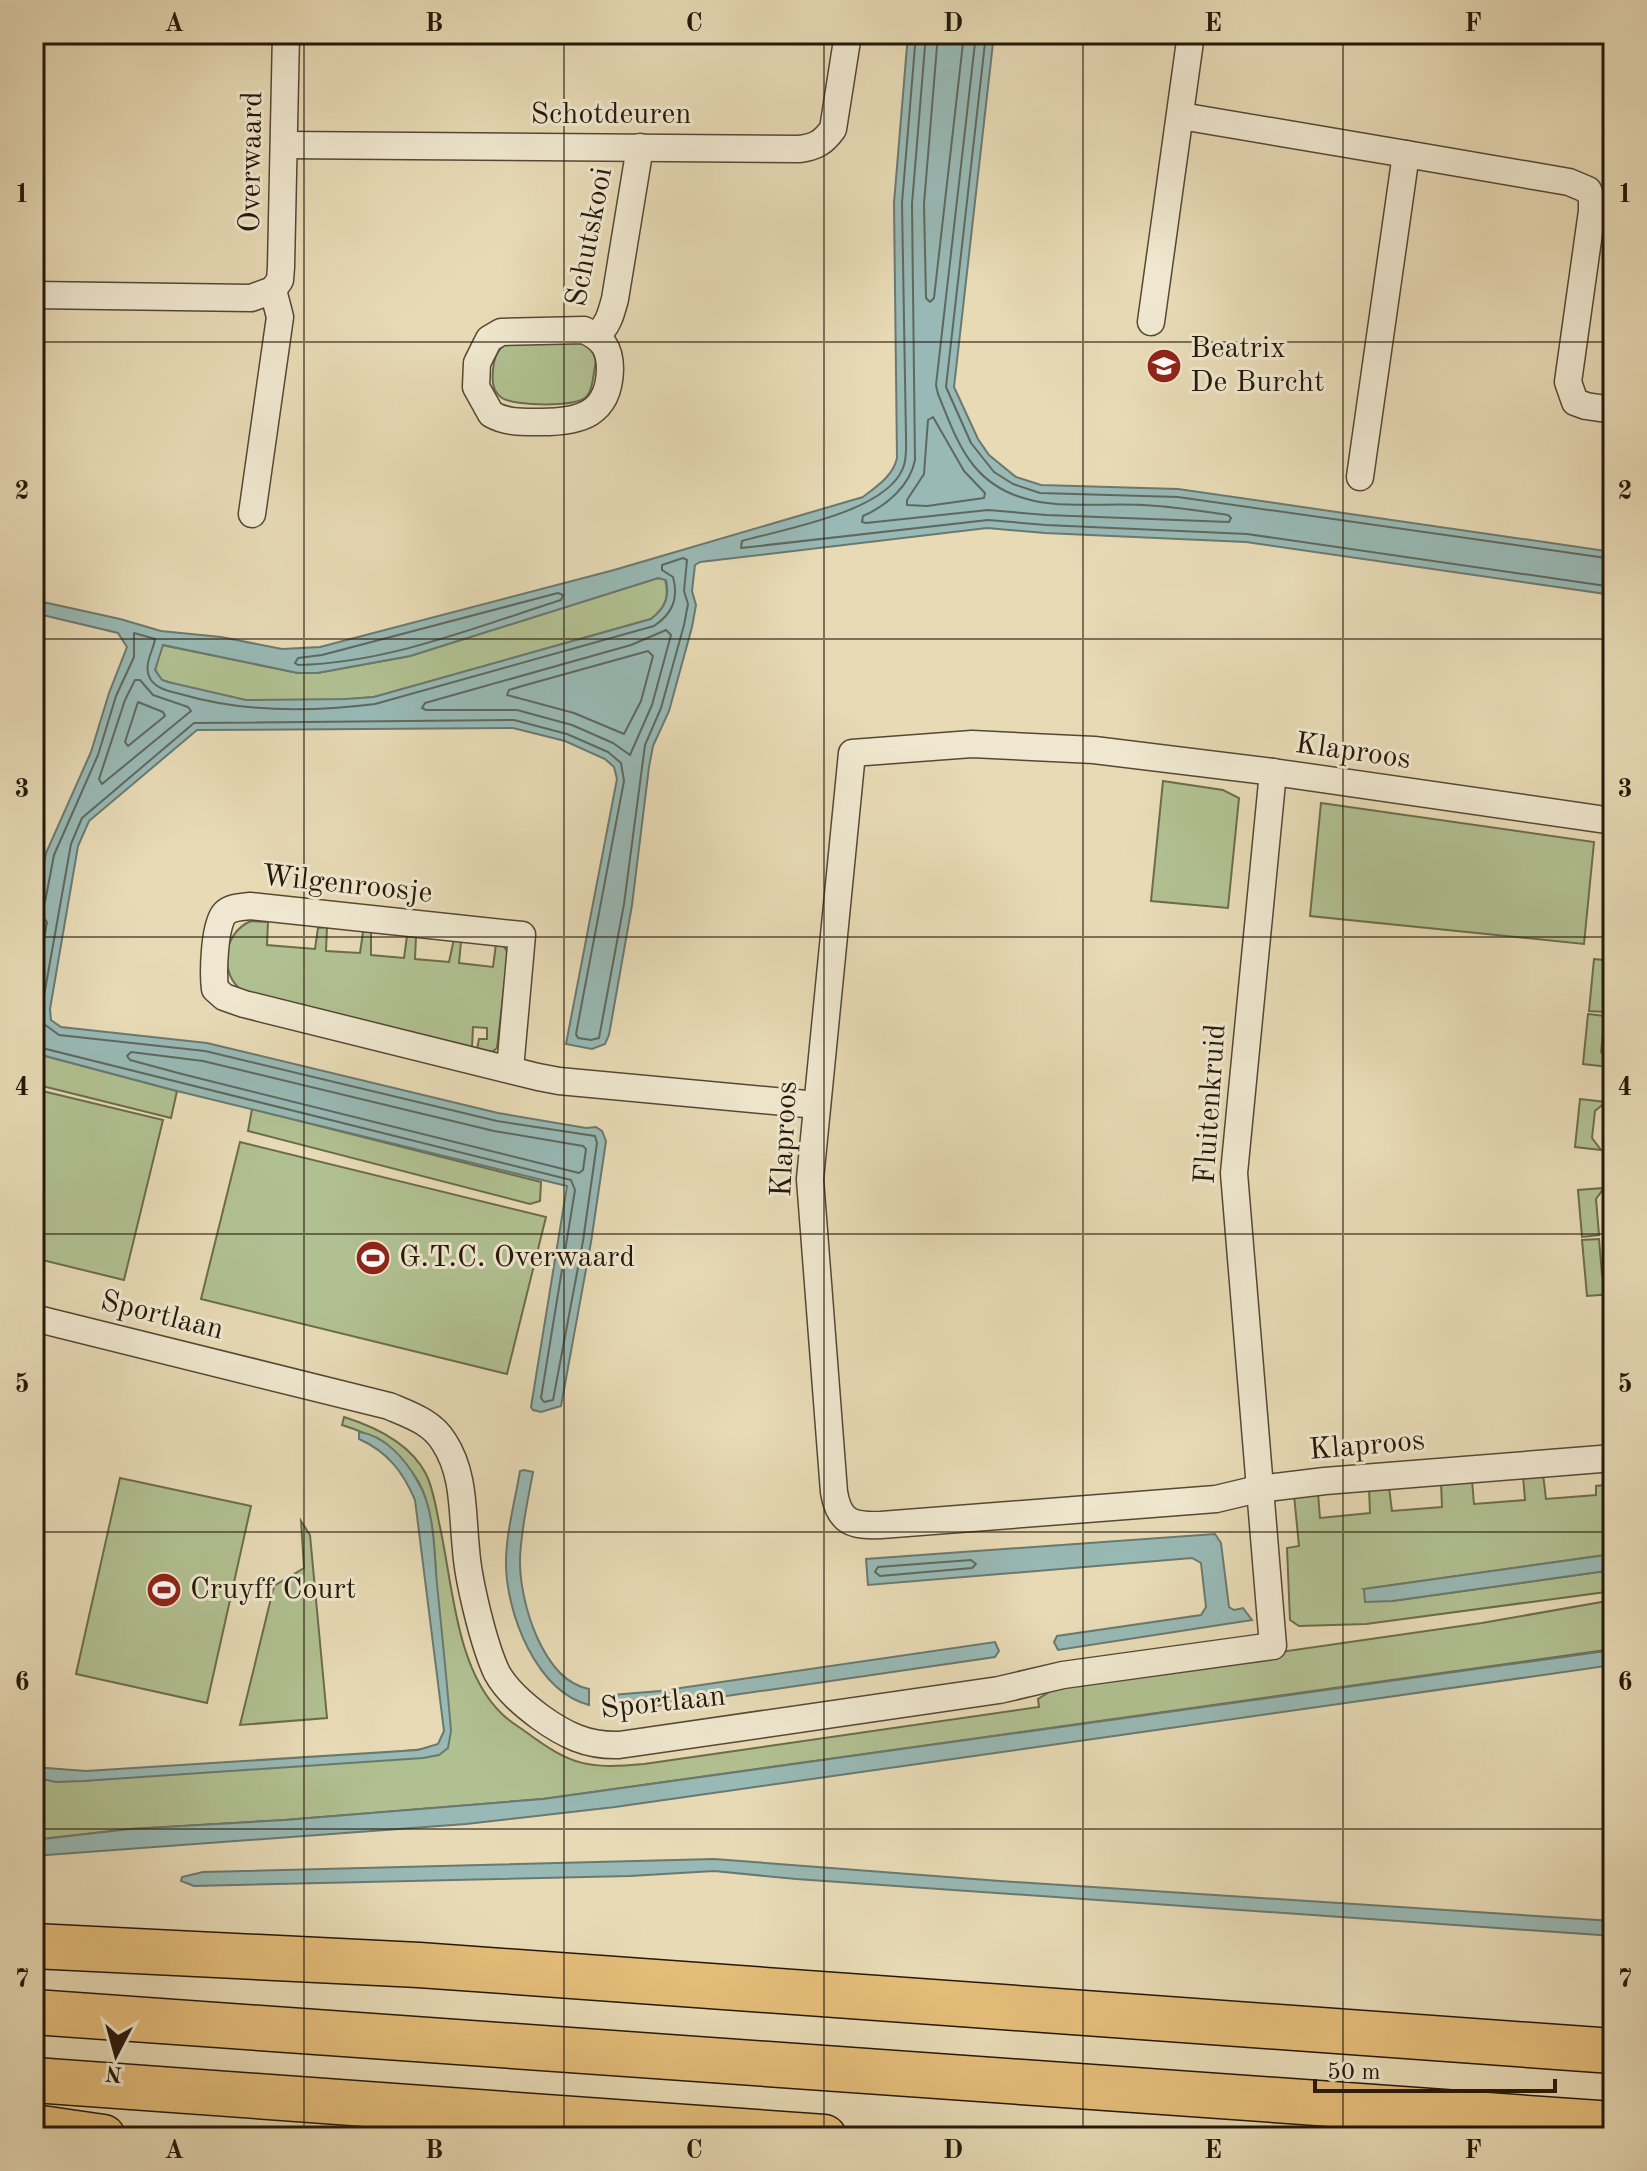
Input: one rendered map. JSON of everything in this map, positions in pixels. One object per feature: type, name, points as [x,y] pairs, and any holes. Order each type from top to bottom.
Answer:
[{"type":"highway","points":[[34,1946],[419,1965],[1613,2051]]},
{"type":"highway","points":[[34,2012],[1613,2124]]},
{"type":"highway","points":[[34,2080],[824,2137]]},
{"type":"highway","points":[[34,2127],[103,2137]]},
{"type":"street","name":"Overwaard","points":[[252,514],[280,317],[273,290],[280,280],[281,267],[286,34]]},
{"type":"street","name":"Schotdeuren","points":[[285,145],[813,147],[825,141],[833,129],[848,34]]},
{"type":"street","points":[[1151,322],[1191,34]]},
{"type":"street","points":[[1181,116],[1569,182],[1588,190],[1592,211],[1568,382],[1575,402],[1613,410]]},
{"type":"street","name":"Schutskooi","points":[[596,336],[604,329],[615,299],[640,147]]},
{"type":"street","points":[[1360,477],[1406,154]]},
{"type":"street","points":[[34,295],[251,298],[273,290]]},
{"type":"street","name":"Schutskooi","points":[[584,330],[596,336],[608,352],[609,388],[604,399],[583,417],[566,422],[511,422],[491,414],[480,397],[476,387],[477,363],[489,339],[501,332],[584,330]]},
{"type":"street","name":"Klaproos","points":[[1613,821],[1273,772],[1094,750],[987,744],[852,753],[810,1179],[836,1508],[846,1519],[862,1526],[1216,1499],[1258,1489],[1325,1481],[1613,1458]]},
{"type":"street","name":"Fluitenkruid","points":[[1258,1489],[1234,1173],[1273,772]]},
{"type":"street","name":"Wilgenroosje","points":[[510,1069],[522,935],[250,906],[232,909],[219,924],[214,983],[215,989],[224,997],[510,1069],[559,1081],[817,1105]]},
{"type":"street","name":"Sportlaan","points":[[34,1318],[389,1406],[435,1429],[446,1444],[457,1473],[463,1498],[466,1552],[479,1615],[498,1674],[520,1702],[561,1732],[602,1745],[940,1699],[999,1690],[1063,1675],[1273,1646],[1258,1489]]},
{"type":"green space","points":[[581,342],[592,351],[595,362],[590,391],[581,400],[532,404],[509,401],[494,389],[494,362],[498,351],[507,343]]},
{"type":"green space","points":[[658,578],[665,579],[666,597],[660,611],[651,619],[374,697],[301,702],[247,700],[213,695],[168,682],[162,680],[155,670],[162,645],[298,673],[317,673],[410,656]]},
{"type":"green space","points":[[1163,781],[1223,790],[1239,798],[1228,908],[1151,901]]},
{"type":"green space","points":[[1321,803],[1594,842],[1584,944],[1310,916]]},
{"type":"green space","points":[[251,921],[268,922],[267,945],[315,949],[318,928],[327,927],[326,951],[360,953],[363,932],[371,931],[371,955],[404,958],[407,936],[410,935],[416,937],[415,959],[449,962],[454,939],[461,942],[459,963],[493,967],[496,944],[503,945],[508,953],[497,1048],[492,1052],[477,1049],[479,1039],[487,1039],[487,1028],[473,1027],[472,1048],[244,992],[230,975],[227,955],[234,935]]},
{"type":"green space","points":[[1594,959],[1613,961],[1613,973],[1608,976],[1605,1012],[1589,1011]]},
{"type":"green space","points":[[1588,1014],[1605,1016],[1601,1052],[1610,1062],[1609,1067],[1583,1064]]},
{"type":"green space","points":[[34,1053],[177,1091],[171,1118],[34,1084]]},
{"type":"green space","points":[[34,1089],[163,1120],[124,1280],[34,1258]]},
{"type":"green space","points":[[1580,1099],[1606,1102],[1595,1111],[1592,1138],[1601,1150],[1575,1147]]},
{"type":"green space","points":[[252,1109],[541,1182],[540,1201],[530,1204],[248,1131]]},
{"type":"green space","name":"G.T.C. Overwaard","points":[[240,1142],[546,1217],[507,1374],[201,1299]]},
{"type":"green space","points":[[1604,1188],[1596,1199],[1599,1235],[1582,1237],[1578,1190]]},
{"type":"green space","points":[[1599,1239],[1602,1275],[1612,1283],[1613,1294],[1587,1296],[1582,1240]]},
{"type":"green space","points":[[344,1417],[391,1438],[411,1453],[426,1474],[459,1626],[475,1675],[487,1696],[505,1717],[556,1752],[581,1763],[608,1766],[644,1764],[1039,1707],[1038,1699],[1064,1683],[1482,1623],[1613,1600],[1613,1649],[543,1799],[130,1829],[34,1840],[34,1777],[81,1781],[447,1747],[434,1540],[424,1494],[418,1481],[394,1452],[376,1439],[342,1425]]},
{"type":"green space","points":[[1543,1474],[1546,1499],[1596,1495],[1596,1486],[1613,1484],[1613,1554],[1364,1589],[1392,1601],[1613,1570],[1613,1591],[1366,1624],[1299,1626],[1290,1620],[1287,1548],[1299,1546],[1294,1495],[1318,1493],[1320,1518],[1370,1513],[1369,1488],[1389,1487],[1392,1511],[1442,1507],[1441,1483],[1472,1480],[1474,1504],[1525,1500],[1523,1476]]},
{"type":"green space","name":"Cruyff Court","points":[[120,1478],[251,1506],[207,1703],[76,1674]]},
{"type":"green space","points":[[301,1521],[310,1535],[327,1718],[240,1725],[274,1586],[304,1568]]},
{"type":"water","points":[[908,34],[994,34],[954,387],[978,439],[989,455],[1016,477],[1041,485],[1178,489],[1613,552],[1613,595],[1246,542],[987,528],[700,562],[695,565],[692,591],[696,605],[692,627],[669,711],[653,746],[632,905],[609,1035],[605,1044],[592,1049],[566,1044],[617,779],[614,767],[605,759],[565,741],[513,728],[197,730],[89,821],[78,846],[50,1009],[51,1020],[61,1027],[207,1043],[498,1113],[586,1128],[596,1127],[602,1131],[606,1141],[591,1242],[561,1406],[541,1412],[533,1410],[531,1407],[567,1186],[34,1053],[34,921],[46,853],[91,752],[127,647],[118,633],[34,613],[34,600],[161,631],[221,637],[282,649],[320,647],[614,570],[863,497],[888,475],[897,458],[894,203]],"holes":[[[658,578],[666,580],[665,602],[651,619],[374,697],[246,700],[168,682],[162,680],[155,670],[163,645],[298,673],[317,673],[410,656]]]},
{"type":"water","points":[[359,1432],[378,1438],[401,1457],[418,1482],[428,1505],[451,1731],[448,1748],[439,1755],[423,1758],[83,1781],[56,1782],[34,1777],[34,1767],[86,1771],[418,1750],[438,1744],[444,1731],[415,1500],[393,1464],[359,1439]]},
{"type":"water","points":[[520,1471],[533,1472],[520,1559],[529,1616],[546,1655],[558,1671],[572,1683],[589,1689],[589,1705],[570,1697],[554,1684],[539,1667],[518,1626],[507,1583],[506,1552]]},
{"type":"water","points":[[1215,1534],[1221,1543],[1229,1607],[1234,1610],[1243,1608],[1252,1620],[1058,1650],[1054,1642],[1057,1636],[1201,1615],[1206,1607],[1201,1563],[1192,1558],[868,1585],[866,1559]]},
{"type":"water","points":[[1613,1554],[1613,1570],[1392,1601],[1365,1602],[1364,1589]]},
{"type":"water","points":[[995,1642],[999,1651],[995,1657],[665,1705],[611,1709],[612,1695],[660,1691]]},
{"type":"water","points":[[1613,1650],[1613,1665],[615,1807],[466,1824],[34,1856],[34,1840],[130,1829],[543,1799]]},
{"type":"water","points":[[714,1859],[1613,1921],[1613,1936],[714,1871],[630,1876],[194,1886],[181,1881],[182,1877],[203,1872]]},
{"type":"place","name":"Beatrix De Burcht","points":[[1164,366]]},
{"type":"place","name":"G.T.C. Overwaard","points":[[373,1258]]},
{"type":"place","name":"Cruyff Court","points":[[164,1590]]}]
